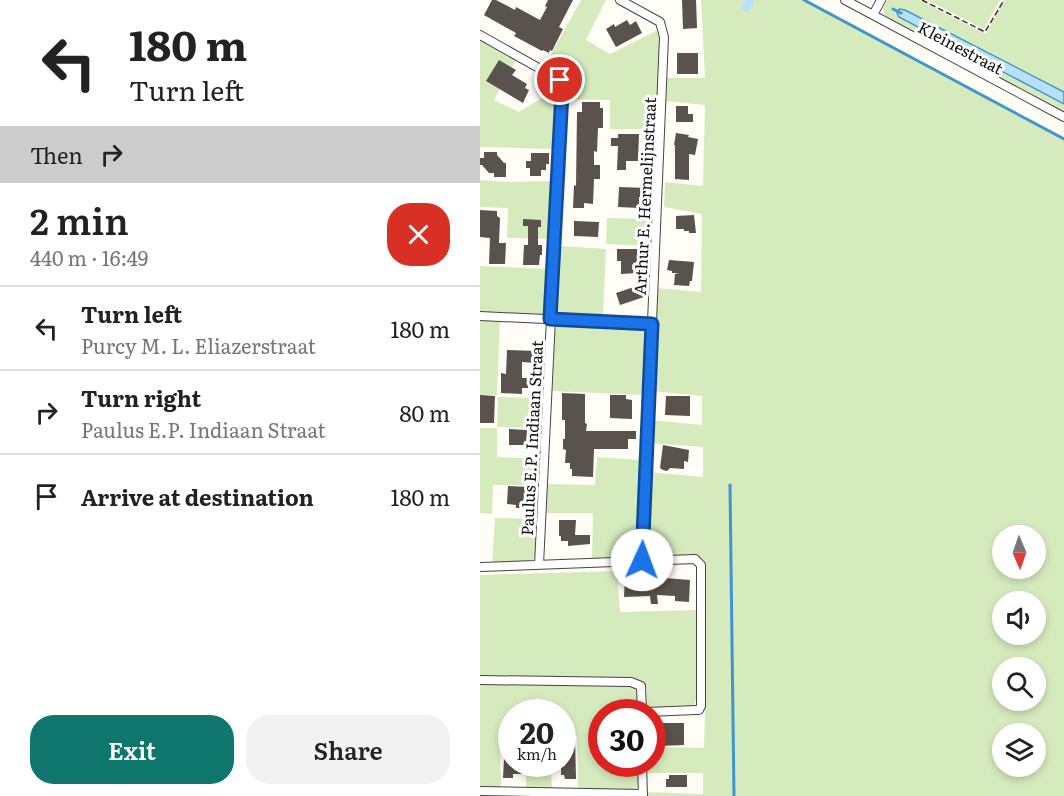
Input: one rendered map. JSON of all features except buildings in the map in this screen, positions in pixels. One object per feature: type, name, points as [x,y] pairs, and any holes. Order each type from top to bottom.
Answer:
[{"type":"street","name":"Arthur E. Hermelijnstraat","points":[[620,0],[660,22],[664,36],[642,560]]},
{"type":"street","name":"Kleinestraat","points":[[845,0],[1064,117]]},
{"type":"street","points":[[873,15],[881,0]]},
{"type":"street","name":"Paulus E.P. Indiaan Straat","points":[[480,35],[560,80],[562,92],[539,565]]},
{"type":"street","points":[[480,316],[652,324]]},
{"type":"street","points":[[480,567],[695,559],[701,565],[700,708],[666,711]]},
{"type":"street","points":[[480,680],[631,682],[641,686],[642,699]]},
{"type":"street","points":[[480,791],[643,795],[642,777]]},
{"type":"path","points":[[922,0],[985,32],[1004,0]]},
{"type":"green space","points":[[581,0],[606,0],[586,40],[610,54],[660,29],[657,129],[610,129],[610,100],[567,99],[566,86],[562,78],[544,67]]},
{"type":"green space","points":[[701,0],[804,0],[1064,139],[1064,796],[645,796],[645,792],[703,794],[703,773],[666,773],[666,747],[704,748],[704,560],[694,556],[648,556],[645,554],[648,472],[703,477],[703,447],[649,443],[650,420],[702,425],[702,396],[652,391],[656,288],[701,292],[702,214],[664,207],[665,182],[703,186],[705,105],[666,101],[667,78],[705,78]]},
{"type":"green space","points":[[887,0],[919,0],[986,34],[1004,0],[1064,0],[1064,115],[886,18],[883,8]]},
{"type":"green space","points":[[927,0],[1000,0],[984,29]]},
{"type":"green space","points":[[480,41],[516,60],[494,100],[519,112],[557,89],[560,95],[554,149],[480,147]]},
{"type":"green space","points":[[480,180],[554,181],[551,239],[507,238],[508,208],[480,207]]},
{"type":"green space","points":[[607,218],[652,219],[651,246],[606,244]]},
{"type":"green space","points":[[559,246],[606,249],[603,314],[600,318],[563,317],[556,310]]},
{"type":"green space","points":[[480,266],[549,269],[548,311],[539,317],[480,313]]},
{"type":"green space","points":[[480,318],[500,319],[497,395],[480,395]]},
{"type":"green space","points":[[562,323],[640,328],[646,331],[648,335],[644,395],[551,391],[554,333],[557,325]]},
{"type":"green space","points":[[498,397],[543,398],[542,428],[497,427]]},
{"type":"green space","points":[[480,428],[497,428],[497,457],[541,459],[539,485],[493,485],[492,514],[480,513]]},
{"type":"green space","points":[[597,457],[642,460],[639,551],[630,557],[592,560],[593,513],[546,513],[547,484],[595,485]]},
{"type":"green space","points":[[495,518],[538,519],[536,557],[532,562],[492,565]]},
{"type":"green space","points":[[617,571],[620,612],[697,610],[696,700],[694,706],[666,709],[666,699],[646,699],[645,684],[625,678],[480,677],[480,575]]},
{"type":"green space","points":[[480,683],[631,685],[637,688],[637,699],[588,699],[588,777],[639,777],[639,786],[633,790],[578,789],[576,699],[498,699],[498,777],[501,777],[501,788],[480,788]]},
{"type":"green space","points":[[526,777],[552,777],[552,789],[526,788]]},
{"type":"water","points":[[899,9],[905,10],[1064,92],[1064,104],[899,17],[897,13]]},
{"type":"waterway","points":[[746,7],[750,0]]},
{"type":"waterway","points":[[804,0],[1064,139]]},
{"type":"waterway","points":[[893,9],[901,13]]},
{"type":"waterway","points":[[730,485],[734,796]]},
{"type":"route","points":[[560,80],[562,92],[550,319],[652,324],[642,560]]}]
